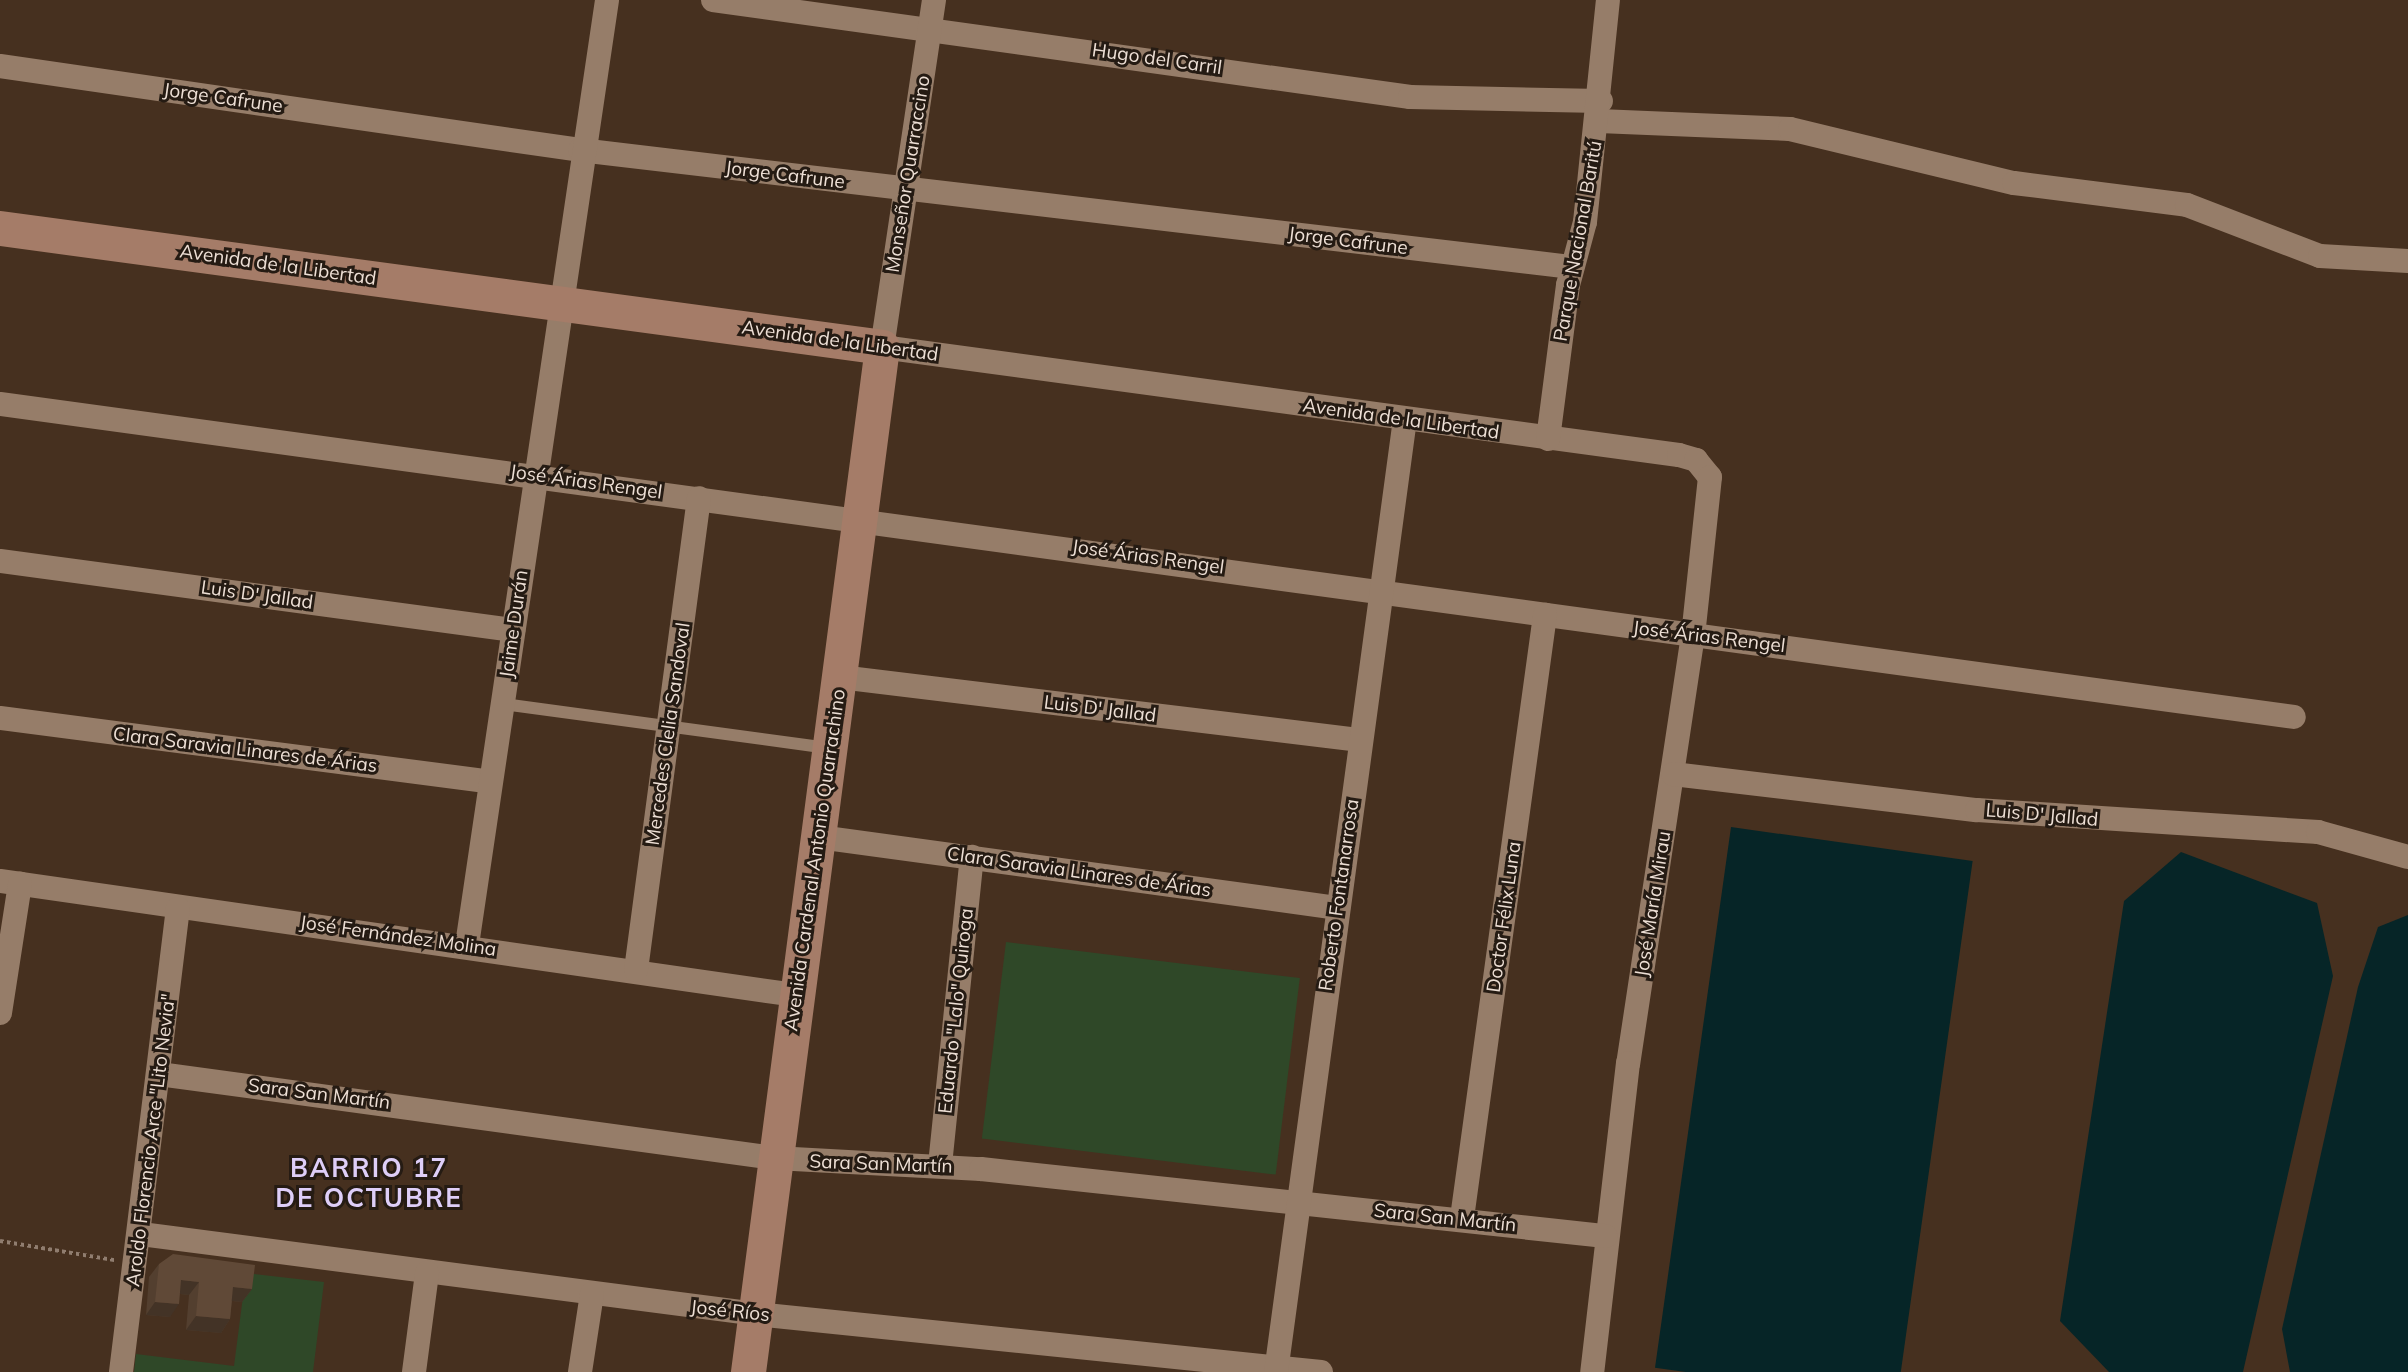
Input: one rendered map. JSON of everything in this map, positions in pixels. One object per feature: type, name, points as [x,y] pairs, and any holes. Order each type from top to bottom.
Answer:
[{"type":"street","name":"Jaime Durán","points":[[467,945],[580,150],[607,0]]},
{"type":"street","name":"Hugo del Carril","points":[[713,0],[930,28],[1410,97],[1790,129],[2014,183],[2187,205],[2320,256],[2408,261]]},
{"type":"street","name":"Monseñor Quarraccino","points":[[882,347],[934,0]]},
{"type":"street","name":"Parque Nacional Baritú","points":[[1548,439],[1572,267],[1583,237],[1600,111],[1608,0]]},
{"type":"street","name":"Jorge Cafrune","points":[[0,66],[580,150],[1572,267]]},
{"type":"street","name":"Avenida de la Libertad","points":[[0,229],[1548,439],[1679,454]]},
{"type":"street","name":"Avenida Cardenal Antonio Quarrachino","points":[[748,1372],[795,995],[831,749],[882,347]]},
{"type":"street","name":"José Árias Rengel","points":[[0,404],[1378,588],[1545,615],[2294,717]]},
{"type":"street","name":"Roberto Fontanarrosa","points":[[1276,1369],[1378,588],[1405,419]]},
{"type":"street","name":"José María Mirau","points":[[1592,1372],[1605,1236],[1693,635],[1710,477],[1696,460],[1679,454]]},
{"type":"street","name":"Mercedes Clelia Sandoval","points":[[636,970],[699,498]]},
{"type":"street","name":"Luis D' Jallad","points":[[0,561],[513,630]]},
{"type":"street","name":"Doctor Félix Luna","points":[[1462,1218],[1545,615]]},
{"type":"street","name":"Luis D' Jallad","points":[[840,677],[1360,740]]},
{"type":"street","name":"Clara Saravia Linares de Árias","points":[[0,718],[490,782]]},
{"type":"street","name":"Luis D' Jallad","points":[[1673,774],[1977,810],[2319,832],[2408,857]]},
{"type":"street","name":"Clara Saravia Linares de Árias","points":[[819,837],[1338,908]]},
{"type":"street","name":"Eduardo \"Lalo\" Quiroga","points":[[940,1165],[972,858]]},
{"type":"street","name":"José Fernández Molina","points":[[10,882],[178,908],[467,945],[795,995]]},
{"type":"street","points":[[0,1013],[10,882]]},
{"type":"street","name":"Aroldo Florencio Arce \"Lito Nevia\"","points":[[121,1372],[141,1234],[178,908]]},
{"type":"street","name":"Sara San Martín","points":[[159,1074],[775,1158],[940,1165],[1462,1218],[1605,1236]]},
{"type":"street","name":"José Ríos","points":[[141,1234],[756,1314],[1321,1372]]},
{"type":"street","points":[[414,1372],[427,1273]]},
{"type":"street","points":[[580,1372],[592,1294]]},
{"type":"lane","points":[[503,704],[831,749]]},
{"type":"path","points":[[0,1241],[137,1264]]},
{"type":"green space","points":[[1006,942],[1300,978],[1276,1175],[982,1139]]},
{"type":"green space","points":[[246,1273],[324,1282],[313,1372],[134,1372],[136,1354],[234,1366]]},
{"type":"water","points":[[1731,827],[1973,861],[1901,1372],[1686,1372],[1655,1368]]},
{"type":"water","points":[[2181,852],[2317,903],[2333,976],[2243,1372],[2109,1372],[2060,1321],[2124,901]]},
{"type":"water","points":[[2408,915],[2408,1372],[2290,1372],[2282,1329],[2358,987],[2378,927]]},
{"type":"building","points":[[173,1254],[255,1265],[252,1289],[233,1287],[230,1319],[196,1316],[199,1282],[181,1280],[179,1304],[155,1302],[159,1264]]},
{"type":"district","name":"BARRIO 17 DE OCTUBRE","points":[[369,1183]]}]
